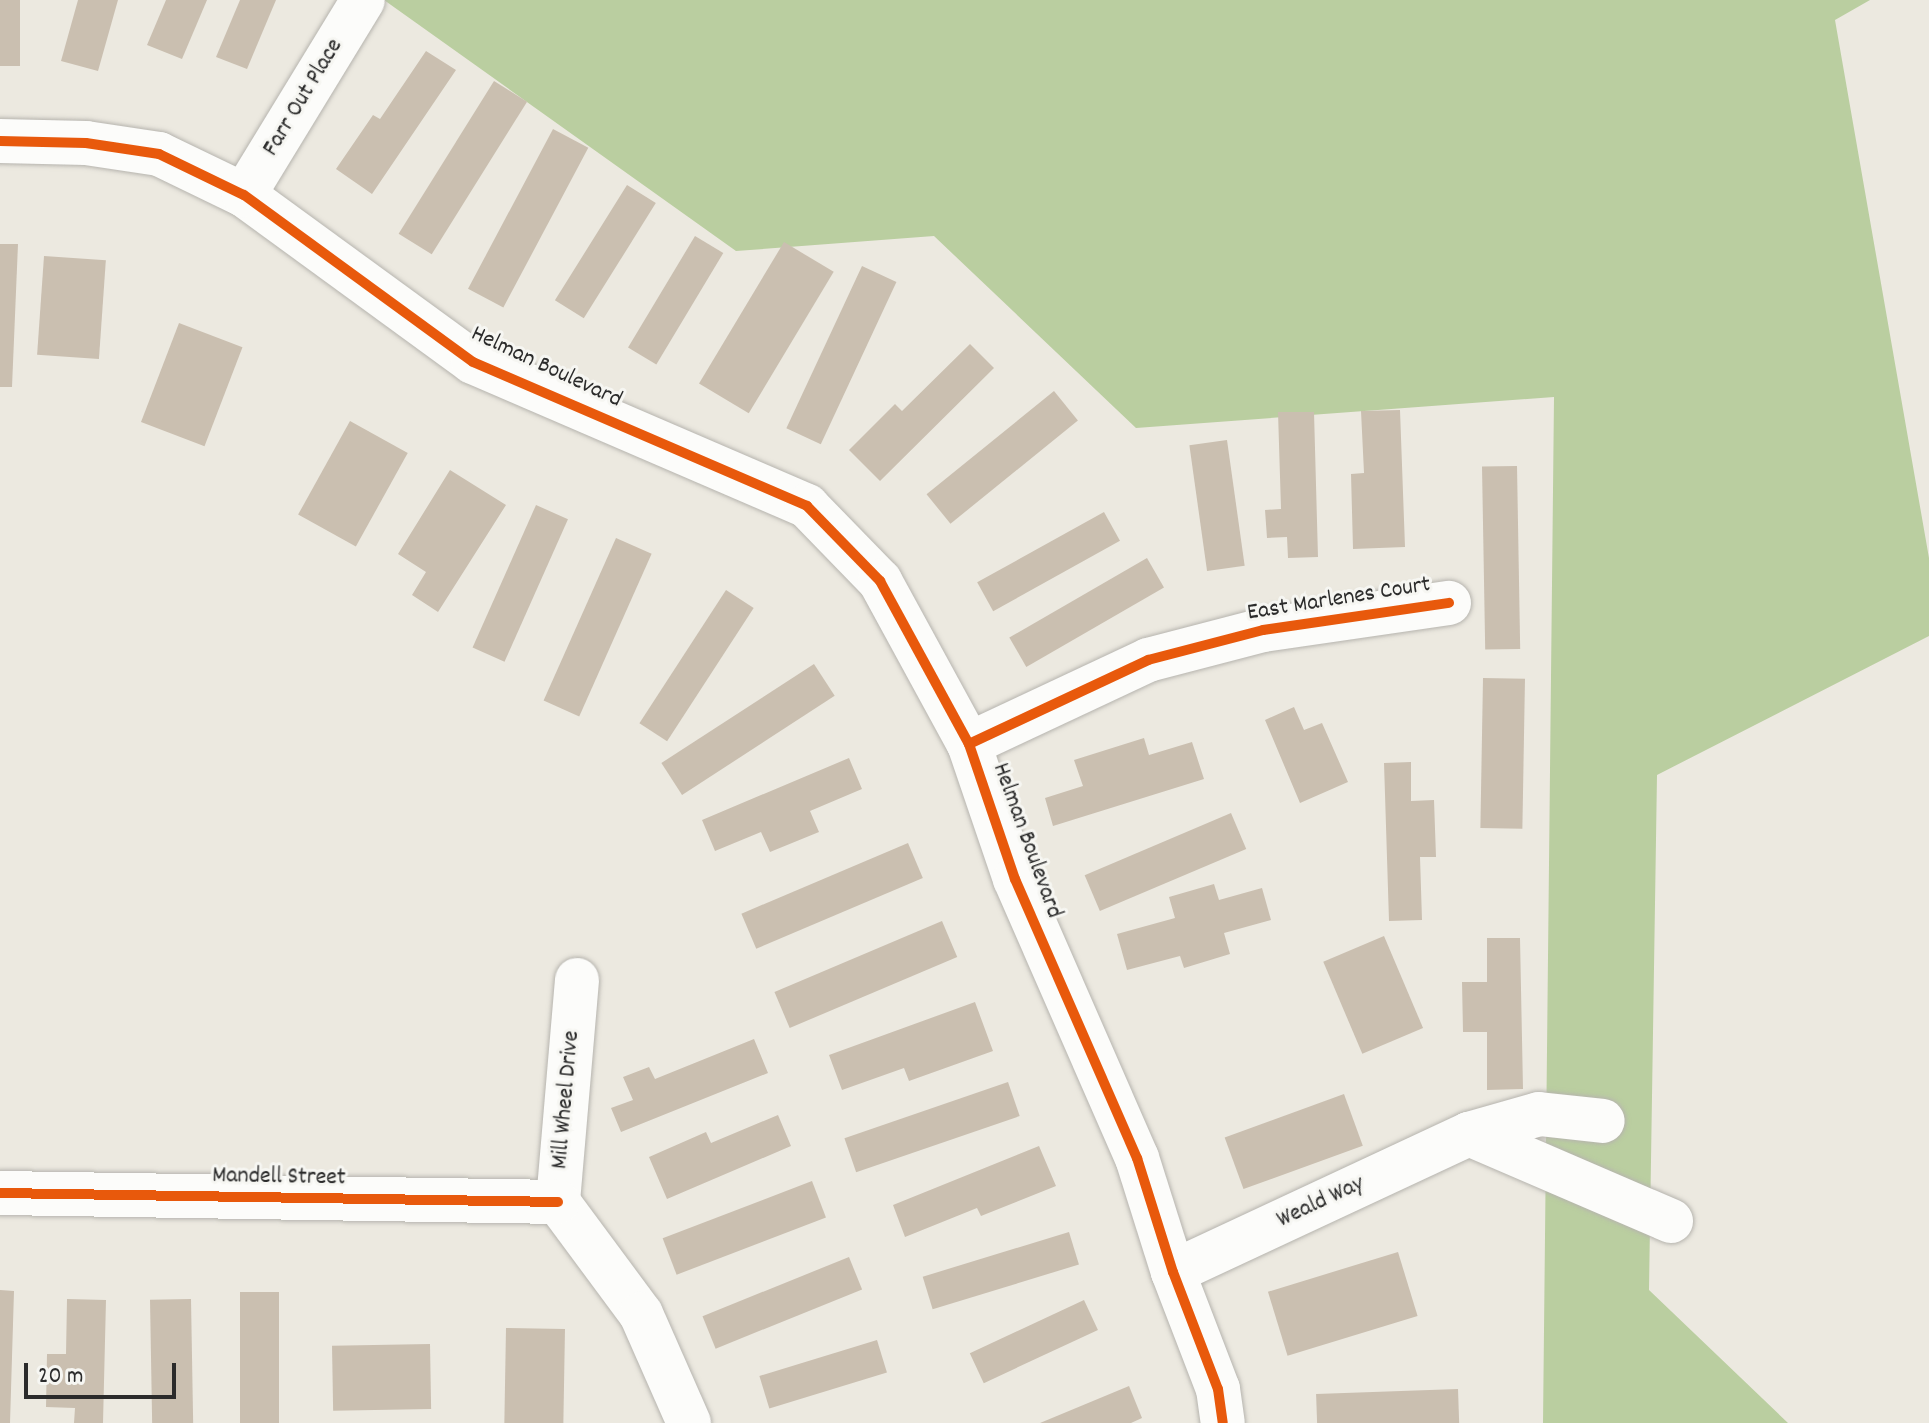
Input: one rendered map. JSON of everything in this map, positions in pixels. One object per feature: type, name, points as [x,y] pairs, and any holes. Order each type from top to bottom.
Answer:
[{"type":"street","name":"Farr Out Place","points":[[244,195],[363,0]]},
{"type":"street","name":"Helman Boulevard","points":[[0,141],[86,143],[159,154],[244,195],[473,362],[807,506],[880,581],[969,744],[1015,879],[1137,1158],[1173,1272],[1218,1389],[1223,1423]]},
{"type":"street","name":"East Marlenes Court","points":[[969,744],[1148,660],[1263,630],[1449,603]]},
{"type":"street","name":"Mill Wheel Drive","points":[[577,980],[558,1202],[641,1314],[689,1423]]},
{"type":"street","name":"Weald Way","points":[[1173,1272],[1469,1134],[1539,1114],[1603,1121]]},
{"type":"street","points":[[1469,1134],[1671,1221]]},
{"type":"street","name":"Mandell Street","points":[[0,1193],[558,1202]]},
{"type":"green space","points":[[384,0],[1870,0],[1835,20],[1929,558],[1929,636],[1657,775],[1649,1290],[1788,1423],[1543,1423],[1554,397],[1136,428],[934,236],[736,251]]},
{"type":"building","points":[[0,0],[20,0],[20,66],[0,66]]},
{"type":"building","points":[[78,0],[118,0],[98,71],[61,61]]},
{"type":"building","points":[[166,0],[207,0],[182,59],[147,45]]},
{"type":"building","points":[[240,0],[276,0],[247,69],[216,57]]},
{"type":"building","points":[[426,51],[456,70],[372,194],[336,169],[373,115],[380,119]]},
{"type":"building","points":[[494,81],[527,102],[432,254],[399,234]]},
{"type":"building","points":[[553,129],[588,148],[503,308],[468,289]]},
{"type":"building","points":[[627,185],[656,203],[584,318],[555,300]]},
{"type":"building","points":[[695,236],[723,253],[656,364],[628,347]]},
{"type":"building","points":[[784,242],[834,272],[749,413],[699,383]]},
{"type":"building","points":[[0,244],[18,244],[12,387],[0,387]]},
{"type":"building","points":[[44,256],[106,260],[99,359],[37,355]]},
{"type":"building","points":[[862,266],[896,282],[821,444],[786,428]]},
{"type":"building","points":[[179,323],[242,347],[204,446],[141,422]]},
{"type":"building","points":[[970,344],[994,368],[880,481],[849,450],[895,404],[902,411]]},
{"type":"building","points":[[1054,391],[1078,421],[950,524],[927,494]]},
{"type":"building","points":[[1400,410],[1405,547],[1353,549],[1351,474],[1364,473],[1361,411]]},
{"type":"building","points":[[1278,412],[1314,412],[1318,557],[1288,558],[1287,537],[1267,538],[1265,510],[1281,509]]},
{"type":"building","points":[[350,421],[408,453],[356,547],[298,515]]},
{"type":"building","points":[[1227,440],[1245,566],[1207,571],[1189,445]]},
{"type":"building","points":[[1517,466],[1520,649],[1485,650],[1482,467]]},
{"type":"building","points":[[450,470],[506,505],[438,612],[412,595],[426,572],[398,554]]},
{"type":"building","points":[[536,505],[568,519],[505,662],[473,648]]},
{"type":"building","points":[[1104,512],[1120,541],[993,611],[977,582]]},
{"type":"building","points":[[616,538],[652,554],[579,716],[544,701]]},
{"type":"building","points":[[1147,558],[1164,587],[1026,667],[1009,638]]},
{"type":"building","points":[[726,590],[754,608],[667,741],[639,723]]},
{"type":"building","points":[[814,664],[835,696],[682,795],[661,763]]},
{"type":"building","points":[[1483,678],[1525,679],[1522,829],[1480,828]]},
{"type":"building","points":[[1294,707],[1304,730],[1322,723],[1348,782],[1300,803],[1265,720]]},
{"type":"building","points":[[1144,738],[1149,755],[1192,742],[1204,779],[1053,826],[1045,798],[1083,786],[1074,760]]},
{"type":"building","points":[[849,758],[862,789],[810,811],[819,832],[770,852],[761,832],[715,851],[702,820]]},
{"type":"building","points":[[1411,762],[1411,801],[1434,800],[1436,857],[1420,857],[1422,920],[1389,921],[1384,763]]},
{"type":"building","points":[[1231,813],[1246,849],[1100,911],[1085,875]]},
{"type":"building","points":[[908,843],[923,878],[756,949],[741,914]]},
{"type":"building","points":[[1214,884],[1219,900],[1262,888],[1271,920],[1224,933],[1230,954],[1184,968],[1180,956],[1127,970],[1117,934],[1175,918],[1169,897]]},
{"type":"building","points":[[942,921],[957,957],[790,1028],[774,992]]},
{"type":"building","points":[[1384,936],[1423,1028],[1362,1054],[1323,962]]},
{"type":"building","points":[[1487,938],[1520,938],[1523,1089],[1487,1090],[1487,1032],[1463,1032],[1462,982],[1487,982]]},
{"type":"building","points":[[975,1002],[993,1051],[909,1081],[904,1068],[842,1090],[829,1055]]},
{"type":"building","points":[[754,1039],[768,1073],[621,1132],[611,1108],[633,1100],[623,1077],[649,1067],[655,1079]]},
{"type":"building","points":[[1008,1082],[1020,1116],[856,1172],[844,1138]]},
{"type":"building","points":[[1344,1094],[1363,1146],[1243,1189],[1225,1137]]},
{"type":"building","points":[[778,1115],[791,1146],[667,1199],[649,1157],[706,1132],[711,1143]]},
{"type":"building","points":[[1039,1146],[1056,1186],[981,1216],[977,1208],[905,1237],[893,1205]]},
{"type":"building","points":[[812,1181],[826,1217],[677,1275],[663,1238]]},
{"type":"building","points":[[1069,1232],[1079,1265],[933,1309],[923,1277]]},
{"type":"building","points":[[1398,1252],[1418,1316],[1288,1356],[1268,1292]]},
{"type":"building","points":[[849,1257],[862,1289],[716,1349],[703,1316]]},
{"type":"building","points":[[0,1290],[14,1291],[10,1423],[0,1423]]},
{"type":"building","points":[[240,1292],[279,1292],[279,1423],[240,1423]]},
{"type":"building","points":[[67,1299],[106,1300],[103,1423],[74,1423],[75,1408],[46,1407],[47,1354],[66,1354]]},
{"type":"building","points":[[191,1299],[193,1423],[152,1423],[150,1300]]},
{"type":"building","points":[[1084,1300],[1098,1330],[984,1383],[970,1353]]},
{"type":"building","points":[[506,1328],[565,1329],[563,1423],[504,1423]]},
{"type":"building","points":[[877,1340],[887,1373],[769,1408],[759,1376]]},
{"type":"building","points":[[430,1344],[431,1409],[333,1411],[332,1346]]},
{"type":"building","points":[[1129,1386],[1142,1418],[1131,1423],[1040,1423]]},
{"type":"building","points":[[1458,1389],[1459,1423],[1317,1423],[1316,1394]]},
{"type":"cycle path","points":[[0,141],[86,143],[159,154],[244,195],[473,362],[807,506],[880,581],[969,744],[1015,879],[1137,1158],[1173,1272],[1218,1389],[1223,1423]]},
{"type":"cycle path","points":[[969,744],[1148,660],[1263,630],[1449,603]]},
{"type":"cycle path","points":[[0,1193],[558,1202]]}]
